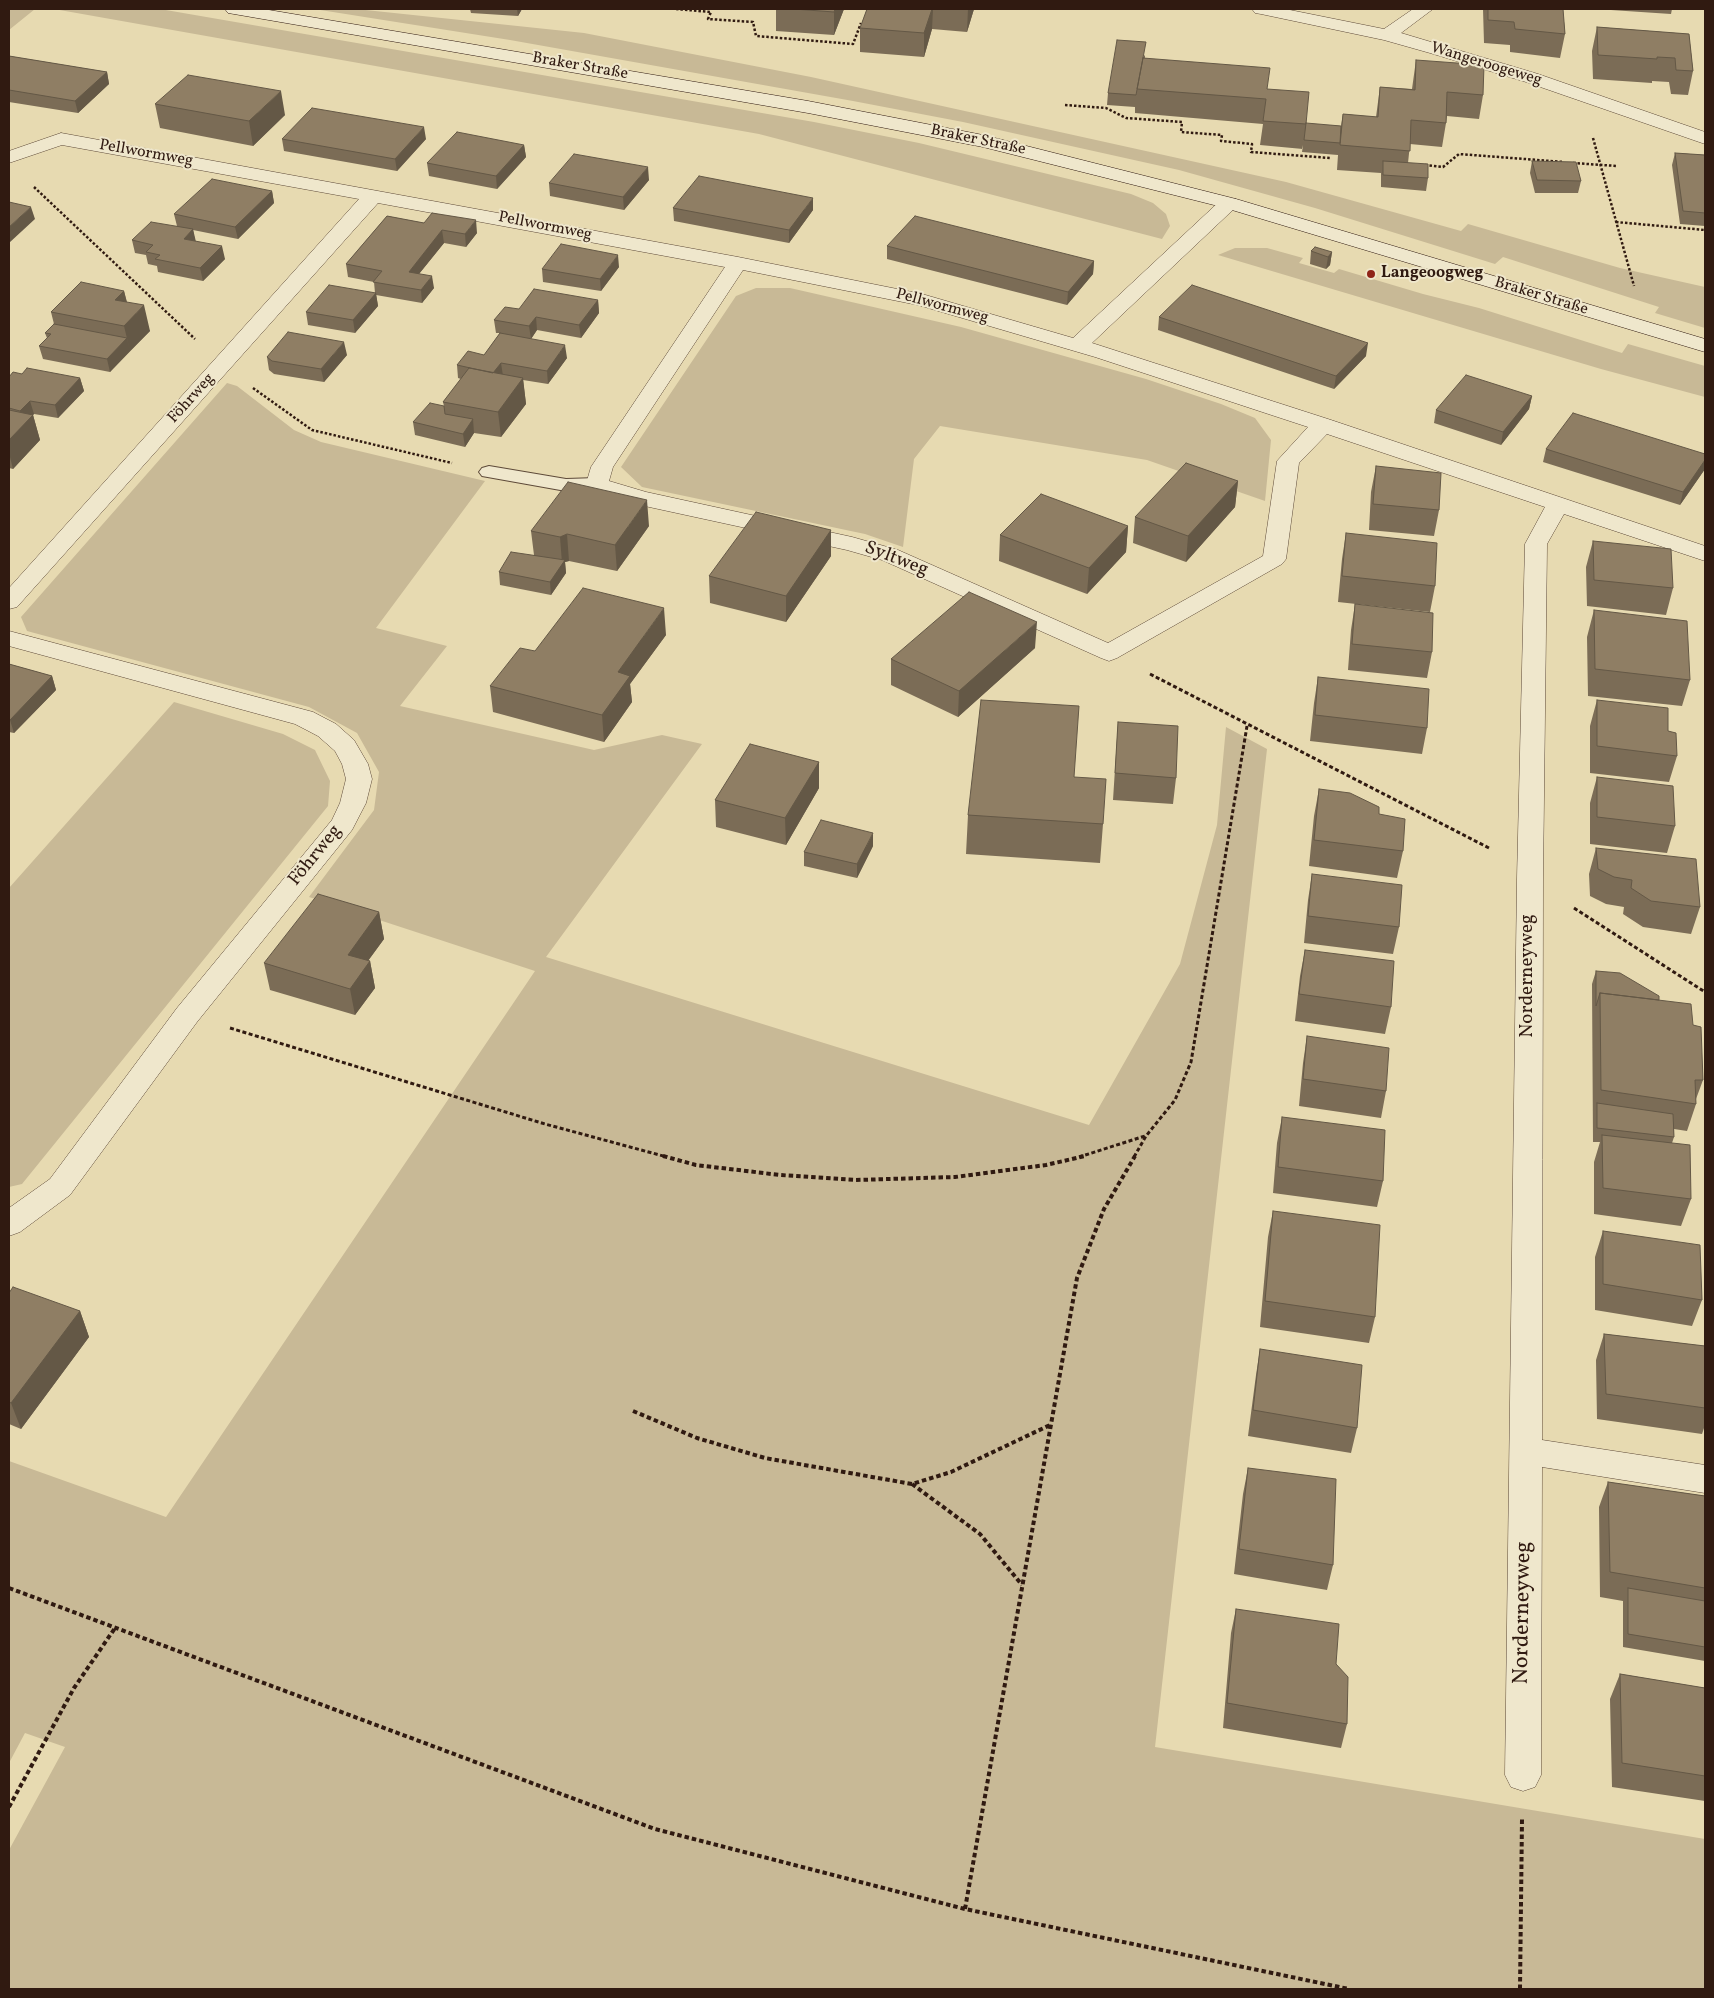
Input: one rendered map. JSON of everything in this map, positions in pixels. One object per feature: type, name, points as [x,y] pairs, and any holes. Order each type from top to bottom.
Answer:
[{"type":"street","name":"Braker Straße","points":[[234,9],[894,122],[1075,163],[1229,203],[1705,346]]},
{"type":"street","name":"Wangeroogeweg","points":[[1261,9],[1387,35],[1481,62],[1705,138]]},
{"type":"street","points":[[1387,35],[1424,9]]},
{"type":"street","name":"Pellwormweg","points":[[9,157],[60,139],[374,195],[738,263],[922,300],[1078,345]]},
{"type":"street","name":"Föhrweg","points":[[9,602],[374,195]]},
{"type":"street","points":[[1229,203],[1078,345],[1323,424],[1557,506],[1705,554]]},
{"type":"street","points":[[597,484],[602,466],[738,263]]},
{"type":"street","points":[[1110,653],[1274,559],[1288,461],[1323,424]]},
{"type":"street","name":"Syltweg","points":[[597,484],[640,498],[852,544],[890,556],[1110,653]]},
{"type":"street","name":"Norderneyweg","points":[[1522,1776],[1530,879],[1536,544],[1557,506]]},
{"type":"street","name":"Föhrweg","points":[[9,638],[304,718],[328,730],[345,746],[355,764],[359,779],[354,803],[343,824],[187,1015],[60,1187],[9,1224]]},
{"type":"street","points":[[1526,1452],[1705,1478]]},
{"type":"lane","points":[[488,472],[566,486],[597,484]]},
{"type":"path","points":[[676,9],[711,12],[708,18],[753,22],[756,36],[853,44],[861,23]]},
{"type":"path","points":[[1582,96],[1633,283],[1637,290]]},
{"type":"path","points":[[1065,105],[1106,108],[1126,118],[1182,122],[1181,132],[1222,135],[1221,141],[1252,144],[1251,152],[1330,158]]},
{"type":"path","points":[[1424,165],[1443,167],[1460,154],[1617,166]]},
{"type":"path","points":[[1616,222],[1705,230]]},
{"type":"path","points":[[1110,653],[1247,726],[1497,852],[1530,879],[1705,992]]},
{"type":"path","points":[[965,1909],[1077,1278],[1104,1209],[1146,1136],[1175,1100],[1191,1062],[1247,726]]},
{"type":"path","points":[[187,1015],[545,1124],[705,1166],[780,1175],[856,1180],[955,1177],[1046,1165],[1097,1153],[1146,1136]]},
{"type":"path","points":[[633,1411],[697,1438],[765,1458],[912,1484],[980,1534],[1022,1586]]},
{"type":"path","points":[[912,1484],[951,1472],[1051,1425]]},
{"type":"path","points":[[9,1588],[655,1828],[965,1909],[1349,1989]]},
{"type":"path","points":[[9,1808],[74,1688],[115,1628]]},
{"type":"path","points":[[1520,1989],[1522,1776]]},
{"type":"shaded area","points":[[9,9],[35,9],[9,30]]},
{"type":"shaded area","points":[[54,9],[160,9],[814,122],[919,143],[1131,194],[1153,203],[1166,214],[1170,226],[1162,239],[759,134]]},
{"type":"shaded area","points":[[314,9],[356,9],[584,33],[811,77],[1286,182],[1461,231],[1468,224],[1620,268],[1705,287],[1705,328],[1655,313],[1659,307],[1503,257],[1495,264],[1315,208],[1179,170],[963,122],[853,101],[510,40]]},
{"type":"shaded area","points":[[1235,248],[1267,248],[1303,258],[1299,263],[1334,273],[1339,269],[1423,294],[1479,308],[1622,353],[1628,344],[1705,366],[1705,397],[1601,369],[1218,255]]},
{"type":"shaded area","points":[[756,288],[790,288],[961,327],[1146,379],[1221,404],[1255,418],[1271,440],[1265,501],[1147,460],[940,426],[914,459],[903,547],[865,534],[642,487],[621,467],[736,296]]},
{"type":"shaded area","points":[[227,383],[237,386],[294,430],[321,442],[485,481],[376,628],[447,646],[400,706],[594,750],[662,735],[702,744],[546,957],[1089,1125],[1180,964],[1217,825],[1226,727],[1267,749],[1155,1747],[1705,1839],[1705,1989],[9,1989],[9,1850],[65,1747],[25,1733],[9,1763],[9,1461],[166,1517],[535,971],[309,897],[374,810],[379,772],[357,733],[309,707],[27,631],[21,617]]},
{"type":"shaded area","points":[[174,702],[283,734],[315,750],[330,781],[328,806],[22,1184],[9,1187],[9,888]]},
{"type":"building","points":[[794,9],[835,9],[834,12]]},
{"type":"building","points":[[867,9],[932,9],[924,33],[860,28]]},
{"type":"building","points":[[1488,9],[1563,9],[1565,34],[1515,29],[1514,22],[1488,20]]},
{"type":"building","points":[[1597,27],[1689,34],[1693,71],[1676,70],[1675,58],[1657,57],[1657,59],[1598,55]]},
{"type":"building","points":[[1117,40],[1146,42],[1136,95],[1108,93]]},
{"type":"building","points":[[9,56],[107,72],[75,101],[9,90]]},
{"type":"building","points":[[1143,58],[1270,68],[1267,89],[1309,92],[1306,124],[1263,121],[1266,99],[1137,89]]},
{"type":"building","points":[[1416,60],[1484,65],[1483,95],[1447,92],[1446,123],[1411,120],[1410,151],[1340,145],[1343,114],[1378,117],[1380,87],[1415,90]]},
{"type":"building","points":[[188,75],[281,91],[249,121],[155,104]]},
{"type":"building","points":[[312,108],[424,127],[395,159],[282,139]]},
{"type":"building","points":[[1306,123],[1341,126],[1340,143],[1304,140]]},
{"type":"building","points":[[457,132],[524,145],[496,176],[427,163]]},
{"type":"building","points":[[1675,153],[1705,155],[1705,213],[1683,211]]},
{"type":"building","points":[[574,154],[648,167],[623,197],[549,183]]},
{"type":"building","points":[[1383,161],[1428,164],[1428,178],[1383,175]]},
{"type":"building","points":[[1532,161],[1576,162],[1581,181],[1537,180]]},
{"type":"building","points":[[699,176],[813,198],[789,230],[673,208]]},
{"type":"building","points":[[212,179],[272,191],[235,227],[174,214]]},
{"type":"building","points":[[9,202],[31,207],[9,227]]},
{"type":"building","points":[[432,213],[476,220],[465,234],[442,230],[409,272],[432,276],[421,290],[373,282],[382,271],[346,264],[387,216],[424,223]]},
{"type":"building","points":[[915,216],[1094,261],[1068,292],[887,246]]},
{"type":"building","points":[[151,222],[193,229],[184,239],[222,246],[200,268],[155,259],[160,255],[146,252],[153,245],[132,240]]},
{"type":"building","points":[[561,244],[618,255],[600,279],[542,269]]},
{"type":"building","points":[[1315,247],[1332,252],[1328,257],[1311,251]]},
{"type":"building","points":[[81,282],[124,291],[115,300],[144,305],[124,326],[51,312]]},
{"type":"building","points":[[329,285],[376,293],[353,320],[306,312]]},
{"type":"building","points":[[1192,285],[1368,343],[1336,376],[1159,317]]},
{"type":"building","points":[[534,289],[598,300],[579,325],[536,317],[529,326],[494,320],[505,307],[519,309]]},
{"type":"building","points":[[54,324],[127,338],[107,359],[39,346],[51,334],[45,333]]},
{"type":"building","points":[[288,332],[344,342],[321,369],[272,361],[267,357]]},
{"type":"building","points":[[500,333],[565,345],[547,371],[501,363],[493,373],[457,365],[468,351],[484,355]]},
{"type":"building","points":[[27,368],[80,378],[55,405],[30,401],[20,411],[9,408],[9,377],[13,372],[22,374]]},
{"type":"building","points":[[469,368],[523,378],[498,412],[443,402]]},
{"type":"building","points":[[1466,375],[1532,396],[1503,432],[1436,410]]},
{"type":"building","points":[[430,403],[444,406],[445,414],[473,419],[463,434],[413,422]]},
{"type":"building","points":[[9,410],[33,415],[9,440]]},
{"type":"building","points":[[1573,413],[1705,454],[1705,460],[1683,492],[1546,449]]},
{"type":"building","points":[[1186,463],[1238,481],[1188,536],[1135,517]]},
{"type":"building","points":[[1376,466],[1441,473],[1439,510],[1373,504]]},
{"type":"building","points":[[568,482],[647,500],[615,545],[567,534],[560,537],[531,531]]},
{"type":"building","points":[[1041,494],[1128,526],[1089,568],[1000,535]]},
{"type":"building","points":[[756,512],[831,530],[786,596],[709,576]]},
{"type":"building","points":[[1346,533],[1437,543],[1435,586],[1342,576]]},
{"type":"building","points":[[1593,541],[1671,549],[1673,588],[1594,580]]},
{"type":"building","points":[[511,552],[565,560],[550,582],[499,572]]},
{"type":"building","points":[[583,588],[664,608],[618,672],[630,676],[602,715],[490,686],[520,648],[535,651]]},
{"type":"building","points":[[969,592],[1037,622],[959,691],[891,659]]},
{"type":"building","points":[[1355,604],[1433,613],[1432,652],[1352,644]]},
{"type":"building","points":[[1594,610],[1687,621],[1690,680],[1595,669]]},
{"type":"building","points":[[9,664],[52,676],[10,720],[9,719]]},
{"type":"building","points":[[1318,677],[1429,689],[1427,728],[1315,715]]},
{"type":"building","points":[[981,700],[1079,706],[1074,777],[1106,779],[1103,824],[968,815]]},
{"type":"building","points":[[1597,700],[1668,708],[1668,731],[1676,733],[1677,756],[1597,746]]},
{"type":"building","points":[[1118,722],[1178,726],[1176,778],[1115,773]]},
{"type":"building","points":[[750,744],[819,762],[785,818],[715,800]]},
{"type":"building","points":[[1597,777],[1673,786],[1675,826],[1597,817]]},
{"type":"building","points":[[1319,789],[1350,793],[1379,807],[1379,814],[1405,819],[1403,851],[1314,840]]},
{"type":"building","points":[[821,820],[873,833],[857,864],[804,852]]},
{"type":"building","points":[[1596,848],[1696,859],[1700,907],[1651,901],[1631,888],[1632,880],[1614,877],[1598,869]]},
{"type":"building","points":[[1312,874],[1402,885],[1399,927],[1308,916]]},
{"type":"building","points":[[318,894],[379,912],[348,955],[370,961],[350,989],[264,963]]},
{"type":"building","points":[[1305,950],[1394,961],[1391,1007],[1299,994]]},
{"type":"building","points":[[1596,971],[1620,973],[1659,996],[1659,1000],[1600,993],[1596,1006]]},
{"type":"building","points":[[1600,993],[1691,1004],[1693,1025],[1701,1027],[1703,1080],[1695,1080],[1696,1104],[1601,1090]]},
{"type":"building","points":[[1307,1036],[1389,1048],[1386,1091],[1303,1079]]},
{"type":"building","points":[[1597,1103],[1673,1114],[1674,1137],[1597,1128]]},
{"type":"building","points":[[1282,1117],[1385,1130],[1383,1181],[1278,1167]]},
{"type":"building","points":[[1602,1135],[1690,1145],[1691,1199],[1603,1188]]},
{"type":"building","points":[[1273,1211],[1380,1225],[1375,1317],[1265,1301]]},
{"type":"building","points":[[1603,1231],[1700,1245],[1702,1300],[1603,1284]]},
{"type":"building","points":[[13,1287],[80,1311],[11,1403],[9,1402],[9,1293]]},
{"type":"building","points":[[1604,1334],[1705,1346],[1705,1408],[1606,1394]]},
{"type":"building","points":[[1260,1349],[1362,1365],[1357,1428],[1253,1410]]},
{"type":"building","points":[[1248,1468],[1336,1479],[1333,1565],[1239,1549]]},
{"type":"building","points":[[1608,1482],[1705,1496],[1705,1588],[1610,1572]]},
{"type":"building","points":[[1628,1588],[1705,1601],[1705,1647],[1628,1634]]},
{"type":"building","points":[[1236,1609],[1339,1624],[1336,1664],[1348,1677],[1347,1724],[1227,1703]]},
{"type":"building","points":[[1620,1674],[1705,1688],[1705,1776],[1622,1763]]},
{"type":"place","name":"Langeoogweg","points":[[1371,274]]}]
